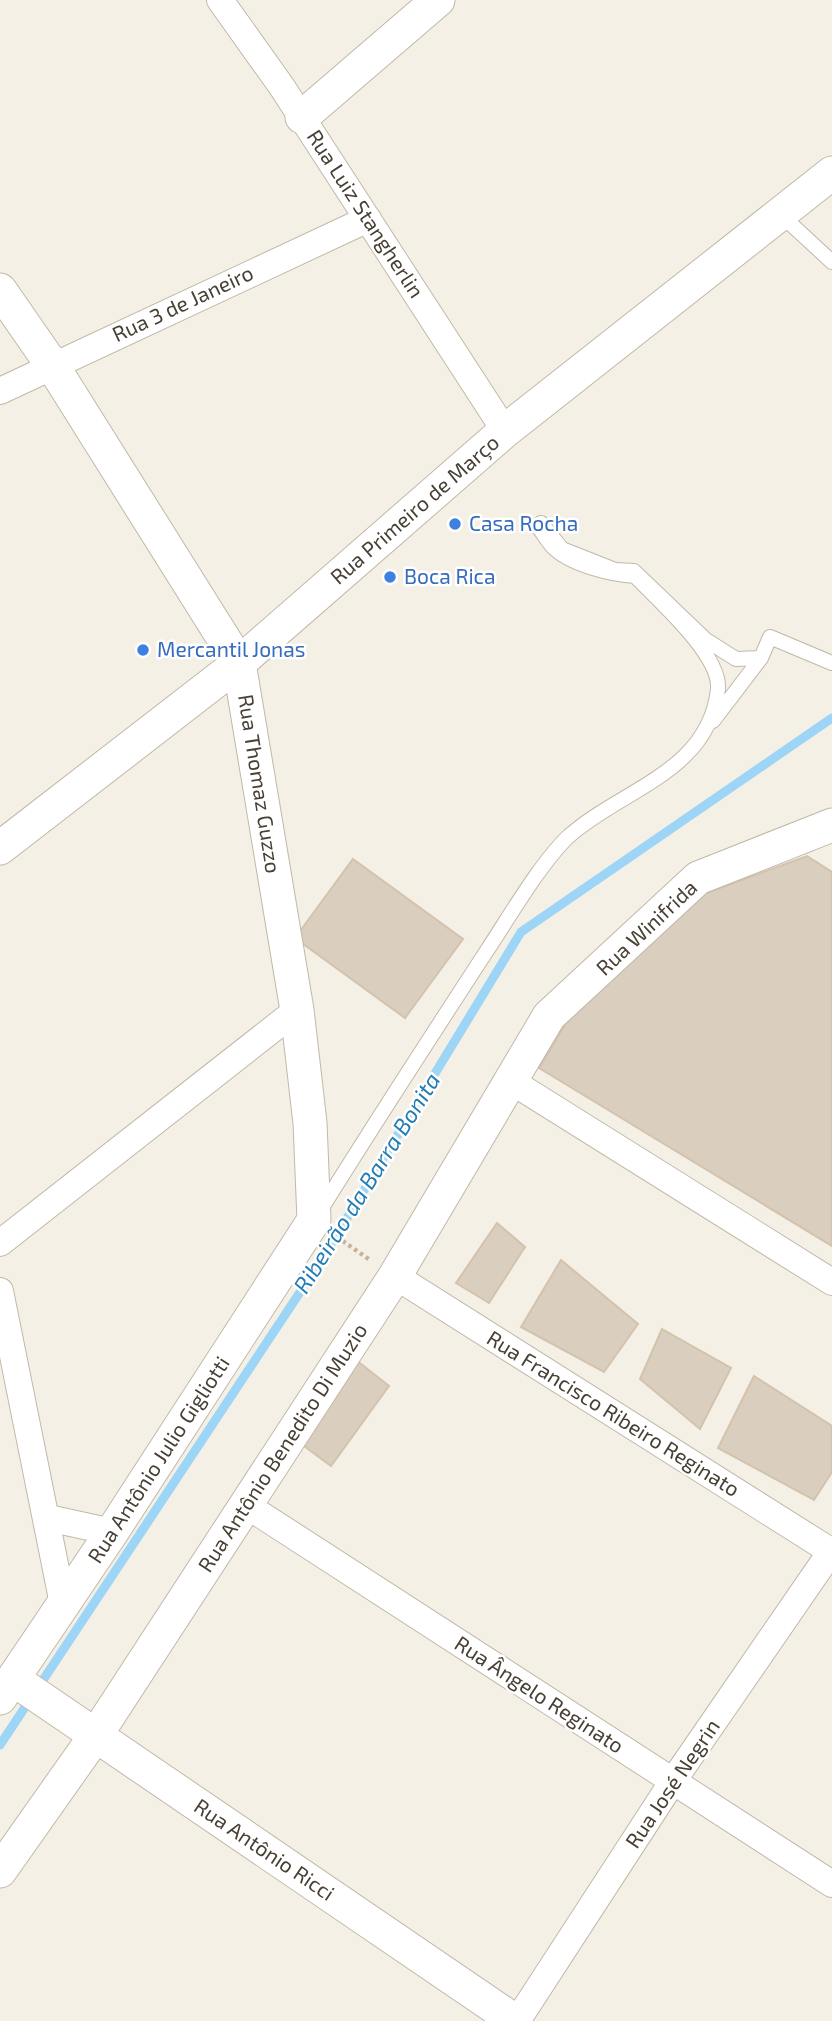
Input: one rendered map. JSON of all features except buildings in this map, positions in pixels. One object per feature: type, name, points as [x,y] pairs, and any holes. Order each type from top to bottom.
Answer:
[{"type":"street","name":"Rua Luiz Stangherlin","points":[[220,0],[302,117],[505,431]]},
{"type":"street","points":[[302,117],[438,0]]},
{"type":"street","name":"Rua Primeiro de Março","points":[[0,848],[239,663],[505,431],[832,173]]},
{"type":"street","name":"Rua 3 de Janeiro","points":[[0,391],[368,219]]},
{"type":"street","name":"Rua Thomaz Guzzo","points":[[0,290],[52,365],[239,663],[297,1010],[322,1226]]},
{"type":"street","name":"Rua Winifrida","points":[[549,1016],[698,878],[827,832]]},
{"type":"street","points":[[0,1243],[297,1010]]},
{"type":"street","name":"Rua Antônio Benedito Di Muzio","points":[[0,1871],[85,1727],[246,1505],[383,1268],[511,1081],[549,1016]]},
{"type":"street","points":[[511,1081],[832,1282]]},
{"type":"street","name":"Rua Antônio Julio Gigliotti","points":[[15,1689],[63,1604],[322,1226]]},
{"type":"street","name":"Rua Francisco Ribeiro Reginato","points":[[383,1268],[832,1551]]},
{"type":"street","points":[[0,1291],[48,1518],[63,1604]]},
{"type":"street","name":"Rua Ângelo Reginato","points":[[246,1505],[832,1884]]},
{"type":"street","points":[[48,1518],[112,1532]]},
{"type":"street","name":"Rua José Negrin","points":[[516,2021],[673,1782],[832,1551]]},
{"type":"street","name":"Rua Antônio Ricci","points":[[15,1689],[85,1727],[516,2021]]},
{"type":"lane","points":[[780,214],[832,262]]},
{"type":"lane","points":[[705,733],[719,686],[704,648],[635,576],[614,575],[564,556],[538,527],[541,523],[562,549],[615,569],[635,571],[706,640],[736,659],[761,658]]},
{"type":"lane","points":[[322,1226],[528,888],[569,836],[675,766],[705,733],[761,658],[770,637],[832,663]]},
{"type":"path","points":[[322,1226],[383,1268]]},
{"type":"waterway","name":"Ribeirão da Barra Bonita","points":[[0,1745],[324,1256],[521,932],[832,718]]},
{"type":"place","name":"Casa Rocha","points":[[455,524]]},
{"type":"place","name":"Boca Rica","points":[[390,577]]},
{"type":"place","name":"Mercantil Jonas","points":[[143,650]]}]
